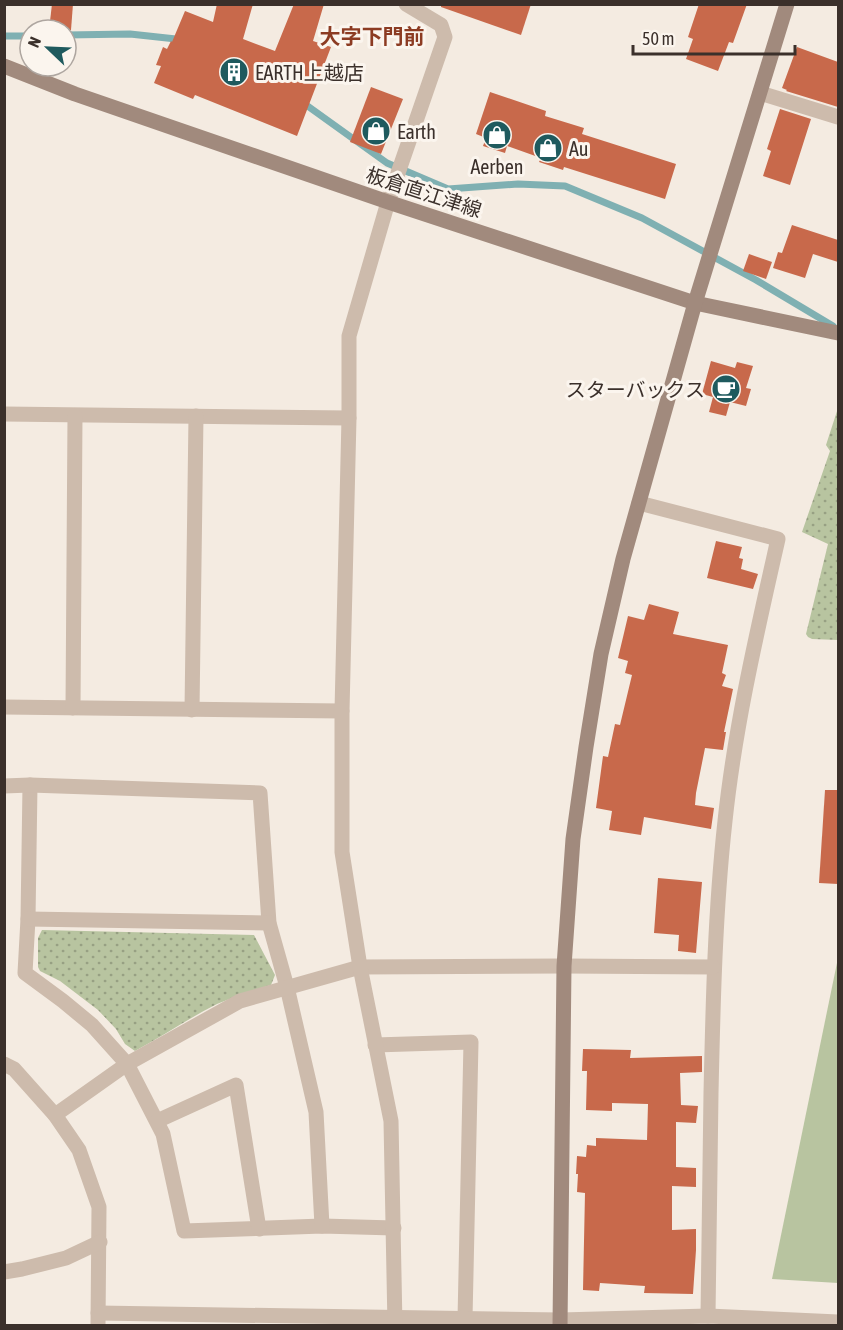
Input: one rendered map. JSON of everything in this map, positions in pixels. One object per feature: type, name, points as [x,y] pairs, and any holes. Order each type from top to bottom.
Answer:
[{"type":"street","points":[[395,1321],[391,1121],[360,967],[342,852],[342,711],[349,336],[388,202],[445,37],[441,25],[406,4]]},
{"type":"street","points":[[560,1323],[564,966],[573,839],[601,654],[622,559],[695,303],[787,4]]},
{"type":"street","name":"板倉直江津線","points":[[4,66],[75,94],[388,202],[695,303],[838,333]]},
{"type":"street","points":[[760,93],[838,117]]},
{"type":"street","points":[[4,414],[349,418]]},
{"type":"street","points":[[73,708],[75,416]]},
{"type":"street","points":[[192,710],[196,416]]},
{"type":"street","points":[[639,503],[778,539],[736,738],[718,892],[713,967],[708,1316]]},
{"type":"street","points":[[4,707],[342,711]]},
{"type":"street","points":[[30,785],[25,973],[92,1025],[127,1064],[163,1134],[184,1231],[322,1226],[394,1228]]},
{"type":"street","points":[[4,786],[260,793],[269,923],[287,987],[316,1112],[322,1226]]},
{"type":"street","points":[[28,919],[269,923]]},
{"type":"street","points":[[55,1115],[127,1064],[240,1001],[360,967],[713,967]]},
{"type":"street","points":[[375,1045],[471,1042],[465,1319]]},
{"type":"street","points":[[4,1064],[14,1069],[55,1115],[79,1150],[99,1207],[98,1319],[395,1321],[465,1319],[560,1323],[708,1316],[838,1322]]},
{"type":"street","points":[[157,1121],[236,1085],[259,1228]]},
{"type":"street","points":[[4,1272],[66,1258],[100,1242]]},
{"type":"green space","points":[[838,408],[838,640],[812,639],[806,634],[828,544],[802,532],[830,451],[826,445]]},
{"type":"green space","points":[[42,930],[254,935],[275,975],[271,985],[217,1004],[135,1051],[125,1044],[116,1029],[98,1010],[60,981],[40,971],[38,938]]},
{"type":"green space","points":[[838,958],[838,1283],[772,1279]]},
{"type":"building","points":[[52,4],[73,4],[72,18],[50,18]]},
{"type":"building","name":"EARTH上越店","points":[[217,4],[253,4],[243,39],[275,51],[294,4],[324,4],[313,41],[331,47],[297,136],[195,95],[193,99],[154,83],[161,66],[156,65],[163,47],[167,49],[172,42],[185,11],[213,22]]},
{"type":"building","points":[[441,4],[531,4],[521,35],[441,7]]},
{"type":"building","points":[[699,4],[747,4],[733,43],[729,42],[718,71],[686,59],[693,39],[688,37]]},
{"type":"building","points":[[797,47],[838,62],[838,107],[782,88]]},
{"type":"building","points":[[371,87],[403,99],[381,154],[350,142]]},
{"type":"building","points":[[490,92],[546,111],[545,116],[584,128],[582,134],[676,164],[665,199],[564,167],[563,170],[539,162],[541,158],[507,146],[505,153],[483,146],[486,138],[476,134]]},
{"type":"building","points":[[780,109],[811,119],[790,185],[763,176],[771,151],[767,149]]},
{"type":"building","points":[[792,225],[838,240],[838,262],[813,254],[805,278],[773,268],[778,252],[782,253]]},
{"type":"building","points":[[749,254],[772,262],[766,279],[743,271]]},
{"type":"building","name":"スターバックス","points":[[711,361],[735,368],[737,362],[753,366],[746,388],[751,389],[746,406],[730,402],[726,416],[709,412],[713,397],[702,394]]},
{"type":"building","points":[[716,541],[742,547],[739,558],[743,559],[741,569],[758,574],[753,589],[707,578]]},
{"type":"building","points":[[649,604],[679,612],[673,634],[728,645],[722,673],[726,675],[722,686],[733,689],[724,732],[726,732],[723,750],[705,748],[696,793],[695,805],[714,808],[711,829],[644,817],[641,835],[609,830],[612,811],[596,808],[603,756],[608,757],[615,724],[620,725],[632,675],[625,673],[628,661],[618,658],[628,616],[644,620]]},
{"type":"building","points":[[825,790],[838,790],[838,884],[819,883]]},
{"type":"building","points":[[658,878],[702,882],[696,953],[678,951],[679,935],[654,933]]},
{"type":"building","points":[[583,1049],[631,1050],[630,1058],[702,1056],[702,1072],[680,1073],[681,1105],[698,1106],[696,1123],[676,1122],[676,1167],[696,1168],[696,1187],[672,1186],[672,1230],[696,1229],[693,1294],[644,1293],[645,1286],[600,1283],[599,1291],[583,1290],[585,1193],[577,1192],[577,1156],[586,1157],[587,1145],[596,1146],[596,1138],[647,1140],[648,1104],[612,1103],[612,1111],[586,1110],[587,1071],[582,1071]]},
{"type":"waterway","points":[[78,35],[130,34],[182,41]]},
{"type":"waterway","points":[[4,36],[18,36]]},
{"type":"waterway","points":[[302,102],[387,163],[448,189],[518,184],[565,186],[642,218],[756,280],[833,326]]},
{"type":"place","name":"EARTH上越店","points":[[234,72]]},
{"type":"place","name":"Earth","points":[[376,131]]},
{"type":"place","name":"Aerben","points":[[497,135]]},
{"type":"place","name":"Au","points":[[548,148]]},
{"type":"place","name":"スターバックス","points":[[726,389]]},
{"type":"district","name":"大字下門前","points":[[372,36]]}]
